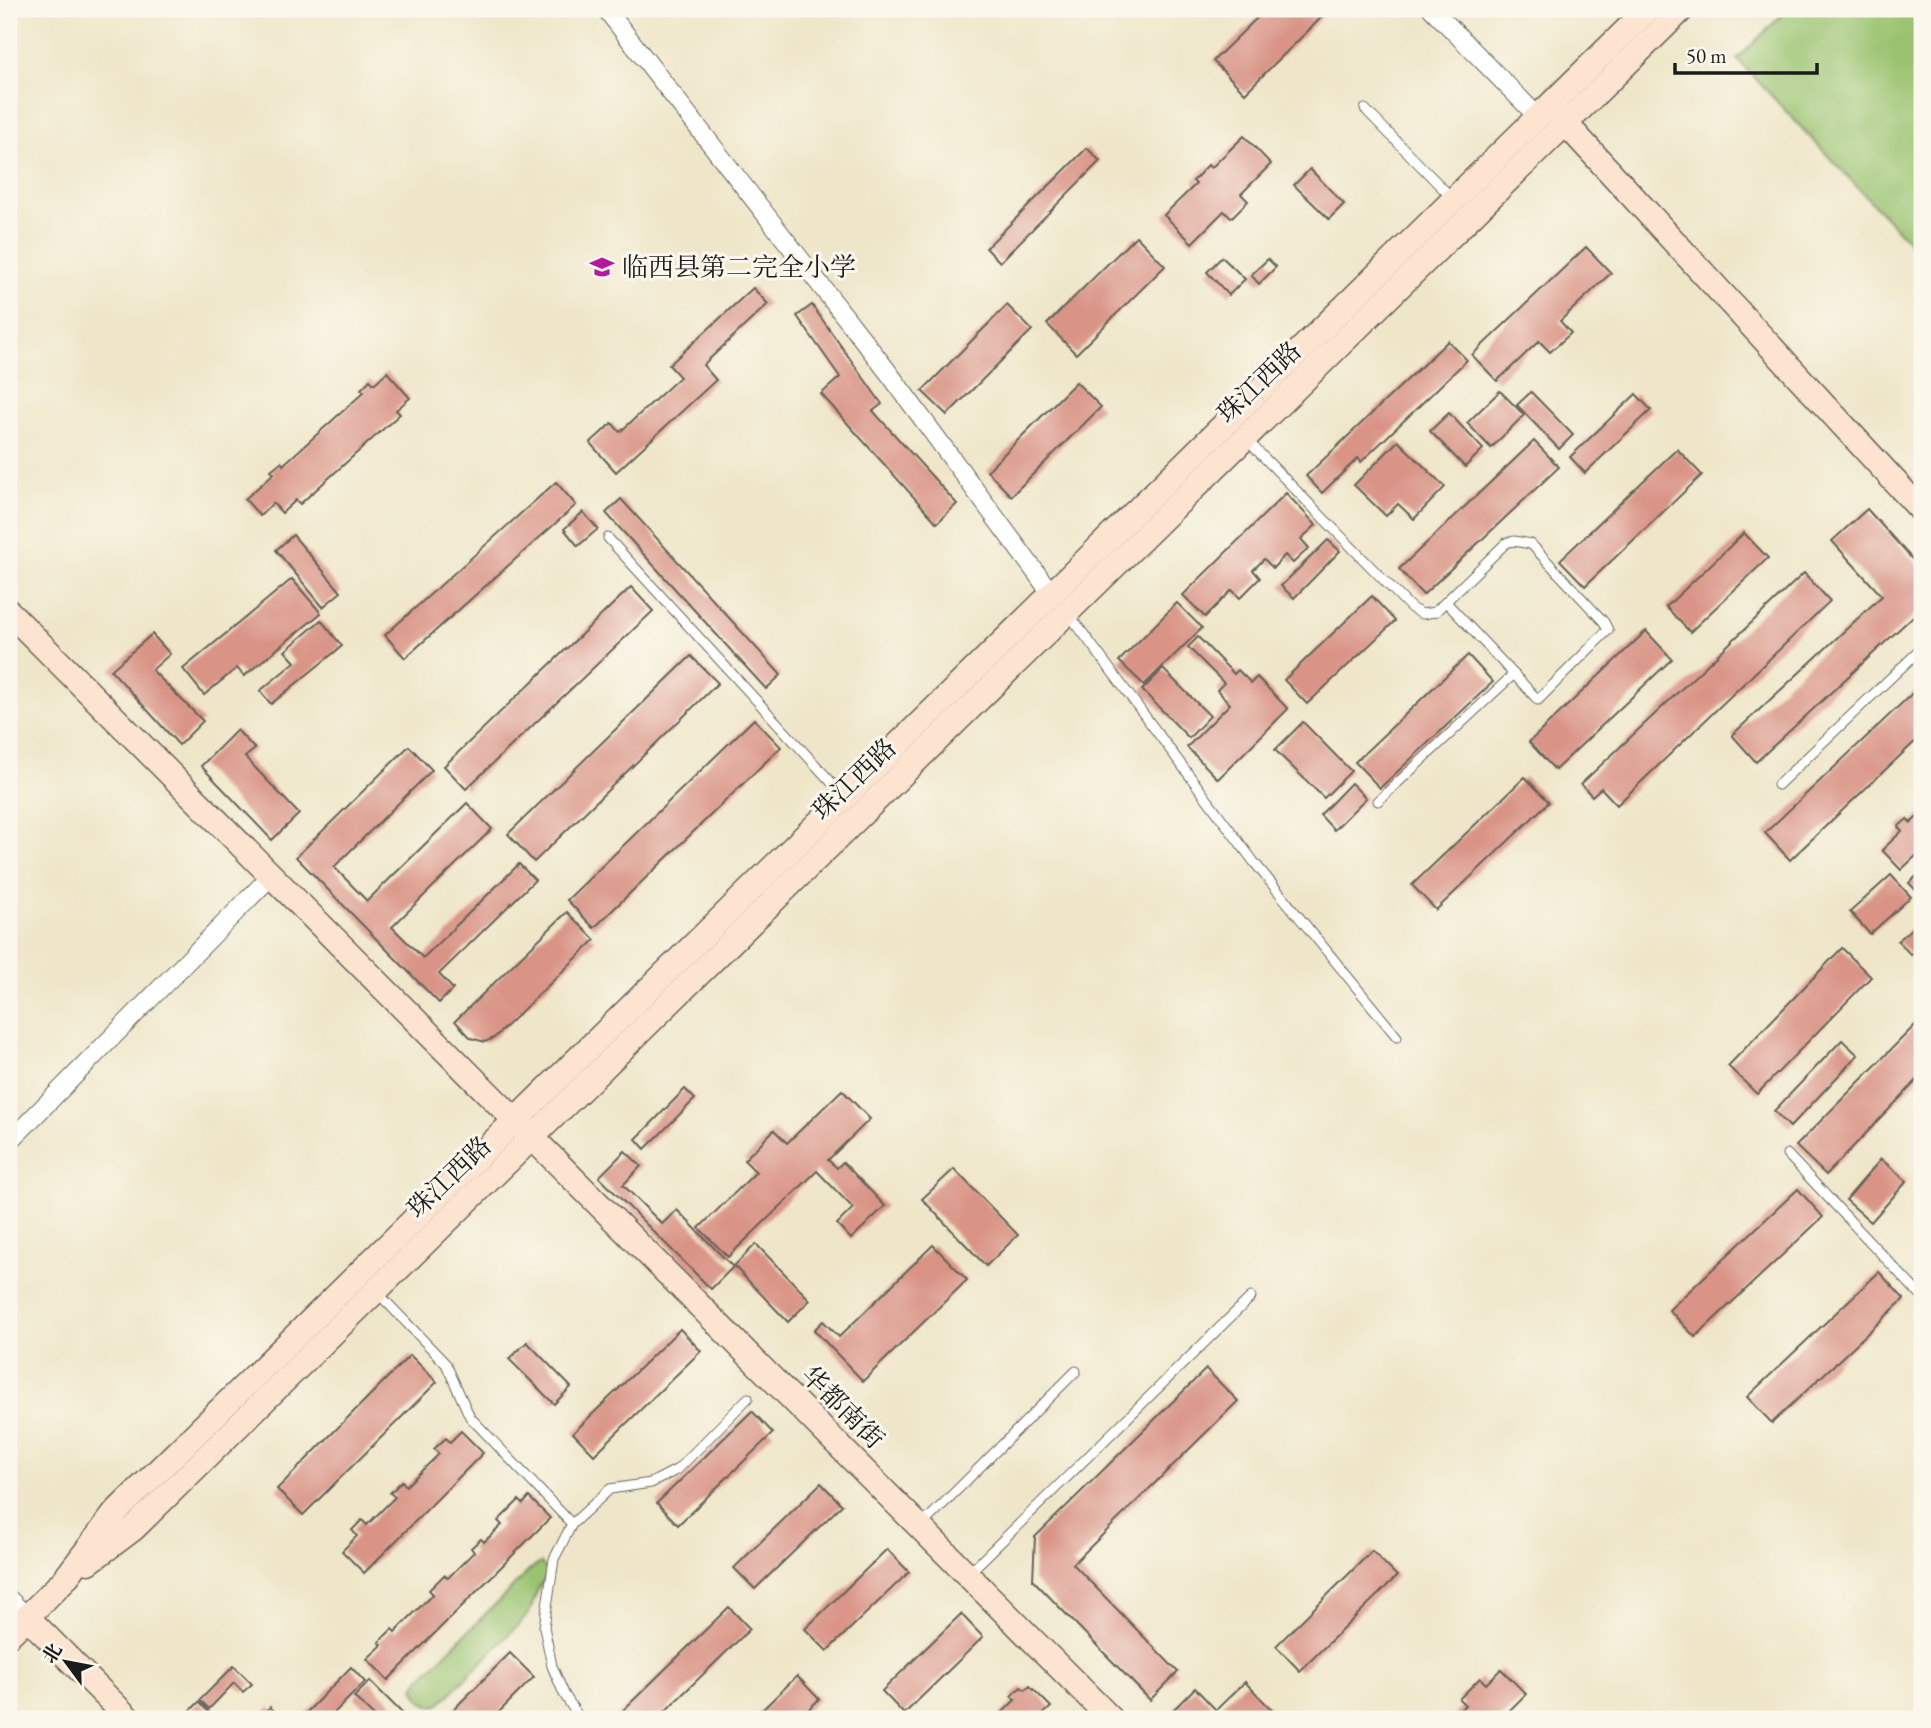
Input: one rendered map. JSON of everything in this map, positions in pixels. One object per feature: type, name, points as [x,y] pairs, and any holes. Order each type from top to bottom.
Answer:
[{"type":"main road","name":"珠江西路","points":[[63,1581],[133,1529],[376,1291],[523,1129],[844,797],[1245,438],[1648,9]]},
{"type":"main road","name":"珠江西路","points":[[9,1635],[63,1581],[116,1512],[523,1129],[1059,603],[1453,200],[1551,115],[1682,9]]},
{"type":"main road","points":[[1551,115],[1922,511]]},
{"type":"main road","name":"华都南街","points":[[9,612],[1111,1719]]},
{"type":"main road","points":[[27,1617],[129,1719]]},
{"type":"street","points":[[606,9],[888,372],[1059,603]]},
{"type":"street","points":[[1432,9],[1551,115]]},
{"type":"street","points":[[9,1142],[271,876]]},
{"type":"street","points":[[9,1599],[27,1617]]},
{"type":"lane","points":[[1365,109],[1453,200]]},
{"type":"lane","points":[[1245,438],[1411,608],[1422,614],[1435,612],[1506,542],[1523,542],[1531,544],[1604,622],[1608,630],[1538,700],[1446,602]]},
{"type":"lane","points":[[608,538],[844,797]]},
{"type":"lane","points":[[1059,603],[1254,862],[1397,1037]]},
{"type":"lane","points":[[1777,785],[1922,648]]},
{"type":"lane","points":[[1378,801],[1514,674]]},
{"type":"lane","points":[[1787,1154],[1922,1297]]},
{"type":"lane","points":[[376,1291],[446,1364],[470,1417],[572,1524]]},
{"type":"lane","points":[[967,1574],[1251,1297]]},
{"type":"lane","points":[[920,1527],[1076,1371]]},
{"type":"lane","points":[[580,1719],[564,1694],[552,1667],[544,1627],[554,1559],[572,1524],[610,1489],[651,1483],[678,1469],[748,1398]]},
{"type":"green space","points":[[1788,9],[1922,9],[1922,256],[1737,59]]},
{"type":"green space","points":[[541,1563],[549,1573],[538,1589],[529,1614],[440,1704],[432,1706],[424,1702],[414,1688],[419,1680],[532,1568]]},
{"type":"building","points":[[1330,9],[1245,93],[1213,61],[1260,15],[1256,11]]},
{"type":"building","points":[[1244,136],[1271,164],[1241,194],[1248,201],[1231,218],[1224,211],[1192,243],[1164,215],[1196,184],[1193,181],[1208,165],[1211,168]]},
{"type":"building","points":[[1087,148],[1100,161],[1000,262],[986,248]]},
{"type":"building","points":[[1310,169],[1344,204],[1329,219],[1294,185]]},
{"type":"building","points":[[1136,236],[1165,266],[1076,354],[1047,324]]},
{"type":"building","points":[[1586,247],[1611,273],[1560,321],[1571,333],[1550,352],[1539,341],[1497,381],[1472,355]]},
{"type":"building","points":[[1222,257],[1245,279],[1229,295],[1207,272]]},
{"type":"building","points":[[1268,259],[1276,267],[1259,284],[1251,275]]},
{"type":"building","points":[[753,288],[768,304],[703,365],[716,380],[616,472],[590,443],[612,423],[620,432],[680,377],[669,365]]},
{"type":"building","points":[[812,305],[882,404],[873,411],[957,504],[937,523],[821,394],[840,377],[797,316]]},
{"type":"building","points":[[1007,305],[1032,330],[947,415],[922,391]]},
{"type":"building","points":[[1448,341],[1467,360],[1361,462],[1358,458],[1322,493],[1306,476]]},
{"type":"building","points":[[387,372],[410,398],[396,410],[400,414],[300,504],[296,500],[282,513],[273,503],[260,516],[245,499],[274,473],[271,470],[281,462],[283,465],[364,392],[361,389],[370,380],[374,384]]},
{"type":"building","points":[[1076,382],[1101,407],[1011,496],[987,471]]},
{"type":"building","points":[[1500,391],[1524,415],[1491,448],[1467,423]]},
{"type":"building","points":[[1531,392],[1573,435],[1559,449],[1517,405]]},
{"type":"building","points":[[1636,394],[1651,410],[1585,473],[1570,457]]},
{"type":"building","points":[[1449,413],[1483,449],[1465,467],[1430,431]]},
{"type":"building","points":[[1398,441],[1445,487],[1414,519],[1398,504],[1386,516],[1354,485]]},
{"type":"building","points":[[1534,441],[1559,467],[1423,595],[1399,569]]},
{"type":"building","points":[[1677,449],[1702,475],[1585,586],[1560,560]]},
{"type":"building","points":[[556,482],[576,505],[405,658],[385,635]]},
{"type":"building","points":[[1286,493],[1316,525],[1301,539],[1309,548],[1293,563],[1285,555],[1273,568],[1264,559],[1253,570],[1260,578],[1240,598],[1232,590],[1205,617],[1183,595]]},
{"type":"building","points":[[621,499],[781,675],[766,689],[606,513]]},
{"type":"building","points":[[1867,509],[1922,570],[1922,608],[1756,762],[1732,735],[1882,596],[1832,541]]},
{"type":"building","points":[[583,512],[598,529],[578,546],[564,529]]},
{"type":"building","points":[[1744,533],[1768,558],[1690,632],[1666,607]]},
{"type":"building","points":[[293,535],[341,592],[323,607],[276,550]]},
{"type":"building","points":[[1328,540],[1340,551],[1294,598],[1281,586]]},
{"type":"building","points":[[1804,573],[1830,601],[1617,805],[1601,788],[1592,796],[1581,784]]},
{"type":"building","points":[[292,579],[321,613],[244,676],[237,668],[204,695],[183,669]]},
{"type":"building","points":[[631,587],[653,611],[466,789],[444,766]]},
{"type":"building","points":[[1372,596],[1395,621],[1307,704],[1284,680]]},
{"type":"building","points":[[1177,603],[1202,628],[1144,685],[1119,661]]},
{"type":"building","points":[[321,620],[342,646],[271,704],[260,691],[295,662],[285,651]]},
{"type":"building","points":[[1646,631],[1672,659],[1555,770],[1529,742]]},
{"type":"building","points":[[152,634],[170,654],[152,670],[203,721],[179,745],[111,670]]},
{"type":"building","points":[[1198,637],[1234,674],[1238,670],[1251,683],[1257,677],[1288,709],[1218,779],[1187,747],[1230,704],[1217,690],[1224,683],[1188,647]]},
{"type":"building","points":[[1468,655],[1493,682],[1380,788],[1355,762]]},
{"type":"building","points":[[691,656],[718,683],[534,862],[508,834]]},
{"type":"building","points":[[1163,669],[1210,716],[1189,738],[1142,690]]},
{"type":"building","points":[[1922,684],[1922,735],[1790,860],[1765,833]]},
{"type":"building","points":[[754,719],[781,747],[594,928],[567,900]]},
{"type":"building","points":[[1303,722],[1351,771],[1324,798],[1275,750]]},
{"type":"building","points":[[237,730],[255,749],[245,757],[299,814],[272,840],[201,766]]},
{"type":"building","points":[[409,746],[432,770],[334,867],[367,901],[467,803],[492,829],[392,927],[423,958],[519,864],[535,880],[439,974],[453,989],[439,1003],[296,857]]},
{"type":"building","points":[[1525,777],[1549,802],[1436,910],[1412,885]]},
{"type":"building","points":[[1351,783],[1366,798],[1334,830],[1320,815]]},
{"type":"building","points":[[1922,812],[1922,850],[1901,870],[1882,850],[1902,831],[1898,827],[1907,819],[1911,823]]},
{"type":"building","points":[[1922,871],[1922,897],[1909,883]]},
{"type":"building","points":[[1891,875],[1911,897],[1870,934],[1850,912]]},
{"type":"building","points":[[567,912],[595,940],[494,1038],[485,1042],[471,1038],[455,1021]]},
{"type":"building","points":[[1922,918],[1922,944],[1911,955],[1898,941]]},
{"type":"building","points":[[1842,948],[1871,977],[1757,1094],[1728,1066]]},
{"type":"building","points":[[1921,1019],[1922,1075],[1826,1175],[1796,1146]]},
{"type":"building","points":[[1842,1040],[1858,1055],[1790,1127],[1774,1111]]},
{"type":"building","points":[[685,1089],[695,1099],[645,1149],[636,1139]]},
{"type":"building","points":[[842,1090],[870,1119],[828,1160],[837,1168],[843,1162],[885,1206],[851,1239],[837,1224],[853,1208],[817,1171],[728,1257],[699,1228],[756,1172],[744,1160],[774,1130],[787,1143]]},
{"type":"building","points":[[625,1151],[641,1166],[623,1185],[662,1224],[677,1210],[733,1267],[711,1289],[599,1177]]},
{"type":"building","points":[[1881,1159],[1907,1181],[1871,1222],[1846,1200]]},
{"type":"building","points":[[954,1169],[1018,1235],[986,1266],[922,1199]]},
{"type":"building","points":[[1798,1189],[1823,1217],[1695,1337],[1669,1310]]},
{"type":"building","points":[[756,1244],[810,1300],[788,1322],[734,1266]]},
{"type":"building","points":[[933,1245],[967,1280],[863,1381],[814,1330],[823,1321],[839,1337]]},
{"type":"building","points":[[1879,1272],[1904,1299],[1772,1423],[1747,1397]]},
{"type":"building","points":[[680,1329],[701,1351],[594,1455],[573,1433]]},
{"type":"building","points":[[527,1342],[571,1387],[554,1404],[509,1359]]},
{"type":"building","points":[[410,1355],[437,1382],[303,1515],[277,1489]]},
{"type":"building","points":[[1206,1369],[1238,1401],[1073,1564],[1178,1672],[1150,1700],[1033,1580],[1035,1537]]},
{"type":"building","points":[[752,1411],[773,1433],[678,1525],[657,1503]]},
{"type":"building","points":[[461,1431],[483,1453],[364,1573],[342,1551],[357,1536],[352,1530],[362,1520],[367,1525],[395,1497],[390,1493],[402,1481],[406,1486],[439,1454],[434,1449],[446,1438],[450,1442]]},
{"type":"building","points":[[821,1483],[842,1505],[755,1589],[734,1568]]},
{"type":"building","points":[[529,1497],[550,1518],[388,1680],[367,1659],[382,1645],[379,1642],[392,1629],[395,1632],[433,1594],[429,1590],[444,1575],[448,1578],[474,1552],[471,1548],[481,1539],[484,1542],[502,1525],[498,1521],[519,1500],[523,1504]]},
{"type":"building","points":[[887,1549],[909,1572],[827,1651],[805,1629]]},
{"type":"building","points":[[1372,1551],[1397,1576],[1300,1671],[1276,1646]]},
{"type":"building","points":[[729,1607],[750,1629],[657,1719],[614,1719]]},
{"type":"building","points":[[961,1614],[983,1637],[904,1714],[882,1691]]},
{"type":"building","points":[[510,1653],[534,1677],[492,1719],[444,1719]]},
{"type":"building","points":[[234,1666],[252,1684],[243,1692],[234,1683],[209,1709],[200,1700]]},
{"type":"building","points":[[351,1667],[365,1682],[328,1719],[312,1719],[306,1713]]},
{"type":"building","points":[[1501,1669],[1526,1694],[1501,1719],[1450,1719],[1465,1705],[1459,1699],[1480,1678],[1486,1684]]},
{"type":"building","points":[[797,1676],[819,1699],[799,1719],[753,1719]]},
{"type":"building","points":[[370,1681],[408,1719],[377,1719],[354,1697]]},
{"type":"building","points":[[1245,1682],[1272,1710],[1263,1719],[1166,1717],[1195,1688],[1216,1710]]},
{"type":"building","points":[[1030,1686],[1051,1707],[1038,1719],[996,1719],[1015,1700],[1011,1696],[1021,1687],[1025,1690]]},
{"type":"building","points":[[199,1702],[216,1719],[182,1719]]},
{"type":"building","points":[[270,1707],[283,1719],[258,1719]]},
{"type":"place","name":"临西县第二完全小学","points":[[602,267]]}]
